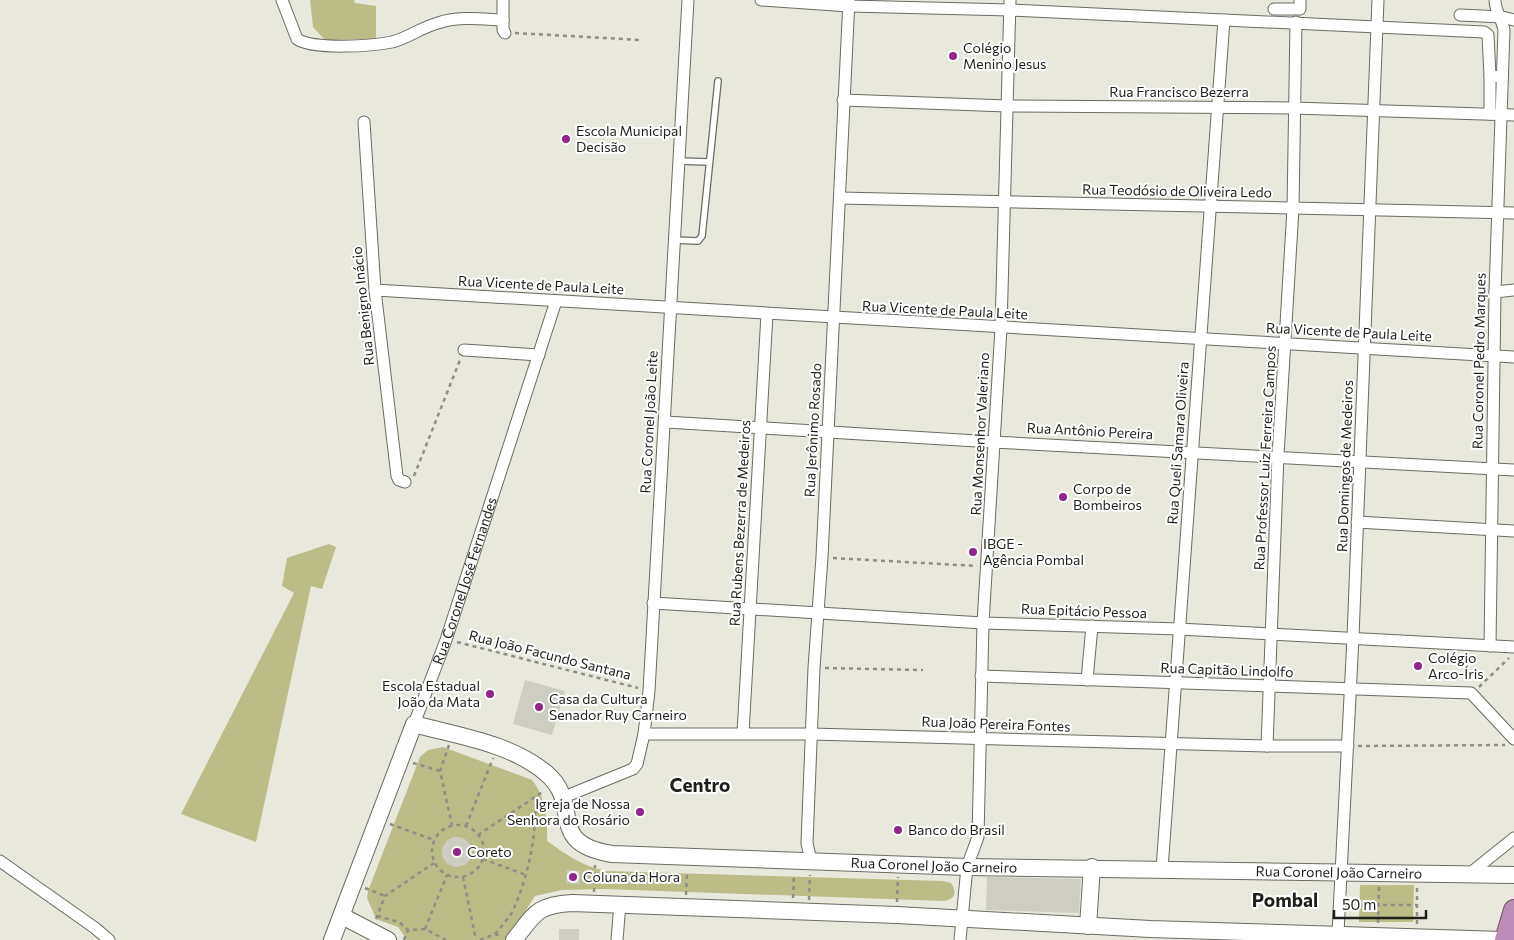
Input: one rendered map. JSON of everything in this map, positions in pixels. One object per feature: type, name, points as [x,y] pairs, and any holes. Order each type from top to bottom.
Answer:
[{"type":"highway","points":[[1503,940],[1514,910]]},
{"type":"main road","points":[[414,724],[497,747],[535,765],[560,790]]},
{"type":"main road","name":"Rua Coronel José Fernandes","points":[[332,940],[414,724]]},
{"type":"main road","name":"Rua Coronel João Carneiro","points":[[560,790],[571,834],[582,846],[596,851],[617,854],[967,866],[1092,867],[1342,874],[1514,875]]},
{"type":"main road","points":[[1088,926],[1092,867]]},
{"type":"main road","points":[[508,938],[538,910],[544,907],[553,904],[594,903],[897,915],[1088,926],[1150,934],[1338,933],[1503,940]]},
{"type":"main road","points":[[342,916],[374,923],[388,940]]},
{"type":"street","points":[[282,0],[295,36],[307,43],[328,45],[383,43],[404,38],[438,23],[452,20],[502,20]]},
{"type":"street","points":[[503,0],[502,20],[505,33]]},
{"type":"street","name":"Rua Coronel João Leite","points":[[560,790],[633,769],[637,764],[644,734],[649,690],[652,603],[666,422],[670,308],[688,0]]},
{"type":"street","points":[[761,0],[1010,5],[1224,20],[1484,32],[1488,35],[1490,114]]},
{"type":"street","points":[[1274,9],[1300,9],[1300,0]]},
{"type":"street","name":"Rua Domingos de Medeiros","points":[[1338,933],[1341,905],[1353,638],[1358,460],[1365,348],[1378,0]]},
{"type":"street","name":"Rua Coronel Pedro Marques","points":[[1490,646],[1497,213],[1508,114],[1502,76],[1504,30],[1502,17],[1495,8],[1495,0]]},
{"type":"street","name":"Rua Jerônimo Rosado","points":[[811,861],[807,843],[811,734],[822,557],[832,318],[840,198],[843,100],[849,3]]},
{"type":"street","name":"Rua Monsenhor Valeriano","points":[[960,940],[967,866],[978,837],[983,623],[988,567],[1006,201],[1010,5]]},
{"type":"street","points":[[1460,15],[1502,17],[1514,20]]},
{"type":"street","name":"Rua Queli Samara Oliveira","points":[[1162,869],[1224,20]]},
{"type":"street","name":"Rua Professor Luiz Ferreira Campos","points":[[1267,746],[1273,634],[1278,456],[1293,209],[1293,108],[1296,22]]},
{"type":"street","points":[[1490,76],[1502,76]]},
{"type":"street","name":"Rua Francisco Bezerra","points":[[843,100],[1007,106],[1293,108],[1508,114]]},
{"type":"street","name":"Rua Benigno Inácio","points":[[364,122],[374,290],[398,476],[399,480],[405,482]]},
{"type":"street","name":"Rua Teodósio de Oliveira Ledo","points":[[840,198],[1293,209],[1370,208],[1514,213]]},
{"type":"street","name":"Rua Vicente de Paula Leite","points":[[374,290],[1514,357]]},
{"type":"street","points":[[1495,292],[1514,290]]},
{"type":"street","name":"Rua Coronel José Fernandes","points":[[414,724],[446,640],[556,301]]},
{"type":"street","name":"Rua Rubens Bezerra de Medeiros","points":[[742,733],[751,608],[767,314]]},
{"type":"street","points":[[464,350],[539,355]]},
{"type":"street","name":"Rua Antônio Pereira","points":[[666,422],[1514,470]]},
{"type":"street","points":[[1357,522],[1514,531]]},
{"type":"street","name":"Rua Epitácio Pessoa","points":[[652,603],[983,623],[1179,629],[1514,647]]},
{"type":"street","points":[[1087,680],[1092,626]]},
{"type":"street","name":"Rua Capitão Lindolfo","points":[[981,676],[1471,693]]},
{"type":"street","points":[[1471,693],[1514,739]]},
{"type":"street","name":"Rua João Pereira Fontes","points":[[644,734],[811,734],[1171,744],[1348,746]]},
{"type":"street","points":[[1468,875],[1514,838]]},
{"type":"street","points":[[0,861],[95,928],[109,940]]},
{"type":"street","points":[[617,940],[620,904]]},
{"type":"lane","points":[[674,240],[698,241],[702,236],[718,81]]},
{"type":"lane","points":[[679,161],[710,162]]},
{"type":"path","points":[[505,33],[641,40]]},
{"type":"path","points":[[405,482],[415,475],[464,350]]},
{"type":"path","points":[[822,557],[988,567]]},
{"type":"path","name":"Rua João Facundo Santana","points":[[446,640],[649,690]]},
{"type":"path","points":[[1471,693],[1514,653]]},
{"type":"path","points":[[814,668],[923,670]]},
{"type":"path","points":[[452,734],[440,771],[452,826]]},
{"type":"path","points":[[1348,746],[1514,745]]},
{"type":"path","points":[[466,826],[497,747]]},
{"type":"path","points":[[401,759],[440,771]]},
{"type":"path","points":[[478,835],[535,797],[560,790]]},
{"type":"path","points":[[463,877],[478,940],[496,934],[514,910],[526,876],[537,824],[535,797]]},
{"type":"path","points":[[377,819],[434,840]]},
{"type":"path","points":[[452,826],[466,826],[478,835],[484,846],[483,859],[475,871],[463,877],[446,875],[434,864],[431,852],[434,840],[441,830],[452,826]]},
{"type":"path","points":[[594,903],[596,851]]},
{"type":"path","points":[[686,906],[687,857]]},
{"type":"path","points":[[483,859],[526,876]]},
{"type":"path","points":[[792,910],[794,860]]},
{"type":"path","points":[[809,911],[811,861]]},
{"type":"path","points":[[897,915],[899,863]]},
{"type":"path","points":[[434,864],[385,896],[374,923],[400,922],[408,930],[425,929],[446,940]]},
{"type":"path","points":[[1378,934],[1379,874]]},
{"type":"path","points":[[1417,936],[1418,874]]},
{"type":"path","points":[[425,929],[446,875]]},
{"type":"path","points":[[354,884],[385,896]]},
{"type":"path","points":[[1341,905],[1417,905]]},
{"type":"path","points":[[404,940],[408,930]]},
{"type":"path","points":[[496,934],[508,938]]},
{"type":"green space","points":[[310,0],[354,0],[355,3],[376,6],[376,39],[325,40],[313,27]]},
{"type":"green space","points":[[329,544],[336,547],[322,589],[311,586],[256,842],[181,814],[294,593],[282,586],[287,558]]},
{"type":"green space","points":[[443,747],[532,780],[540,793],[545,809],[547,841],[575,859],[597,869],[606,871],[943,881],[951,883],[955,892],[951,899],[944,901],[604,889],[562,890],[535,896],[507,940],[407,940],[398,927],[376,919],[367,898],[368,891],[420,757],[428,750]]},
{"type":"green space","points":[[1360,885],[1414,885],[1413,922],[1359,922]]},
{"type":"building","name":"Casa da Cultura Senador Ruy Carneiro","points":[[525,680],[565,691],[552,735],[513,724]]},
{"type":"building","name":"Coreto","points":[[457,837],[463,838],[471,846],[471,858],[463,866],[457,867],[451,866],[443,858],[442,852],[443,846],[451,838]]},
{"type":"building","name":"Coluna da Hora","points":[[567,870],[580,871],[579,884],[566,883]]},
{"type":"building","points":[[987,877],[1081,879],[1079,913],[986,910]]},
{"type":"building","points":[[559,929],[579,929],[579,940],[559,940]]},
{"type":"place","name":"Colégio Menino Jesus","points":[[953,56]]},
{"type":"place","name":"Escola Municipal Decisão","points":[[566,139]]},
{"type":"place","name":"Corpo de Bombeiros","points":[[1063,497]]},
{"type":"place","name":"IBGE - Agência Pombal","points":[[973,552]]},
{"type":"place","name":"Colégio Arco-Íris","points":[[1418,666]]},
{"type":"place","name":"Escola Estadual João da Mata","points":[[490,694]]},
{"type":"place","name":"Casa da Cultura Senador Ruy Carneiro","points":[[539,707]]},
{"type":"place","name":"Igreja de Nossa Senhora do Rosário","points":[[640,812]]},
{"type":"place","name":"Banco do Brasil","points":[[898,830]]},
{"type":"place","name":"Coreto","points":[[457,852]]},
{"type":"place","name":"Coluna da Hora","points":[[573,877]]},
{"type":"district","name":"Centro","points":[[700,785]]},
{"type":"district","name":"Pombal","points":[[1285,900]]}]
